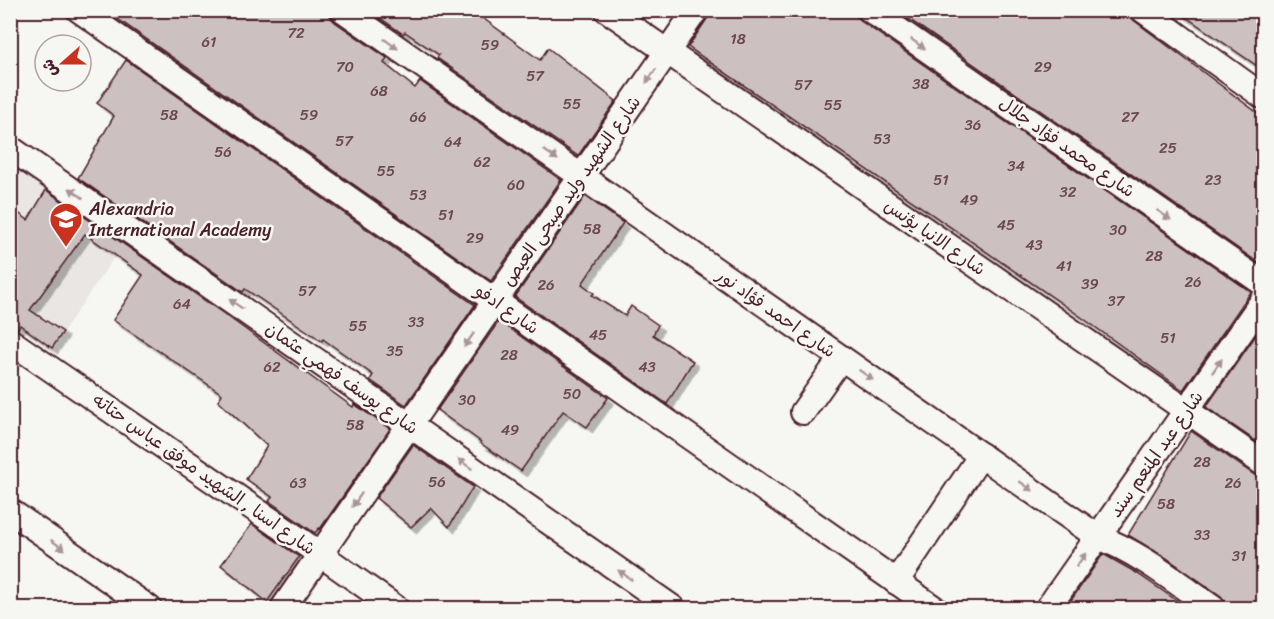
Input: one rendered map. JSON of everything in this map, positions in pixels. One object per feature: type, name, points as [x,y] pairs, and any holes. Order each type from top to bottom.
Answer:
[{"type":"street","name":"شارع ادفو","points":[[79,10],[934,609]]},
{"type":"street","name":"شارع احمد فؤاد نور","points":[[343,10],[1098,537],[1124,548],[1213,609]]},
{"type":"street","name":"شارع الانبا يؤنس","points":[[607,10],[1263,464]]},
{"type":"street","name":"شارع الشهيد وليد صبحى العيص","points":[[283,609],[696,10]]},
{"type":"street","name":"شارع محمد فؤاد جلال","points":[[870,10],[1263,284]]},
{"type":"street","points":[[1143,10],[1263,97]]},
{"type":"street","name":"شارع يوسف فهمي عثمان","points":[[10,148],[673,609]]},
{"type":"street","name":"شارع عبد المنعم سند","points":[[1048,609],[1263,299]]},
{"type":"street","name":"شارع اسنا , الشهيد موفق عباس حتاته","points":[[10,341],[320,554],[396,609]]},
{"type":"street","points":[[803,412],[840,358]]},
{"type":"street","points":[[896,582],[981,455]]},
{"type":"street","points":[[10,511],[149,609]]},
{"type":"shaded area","name":"Alexandria International Academy","points":[[10,160],[125,241],[52,348],[11,319]]},
{"type":"building","points":[[105,10],[329,10],[330,17],[335,22],[387,58],[384,63],[415,88],[420,81],[561,180],[491,281]]},
{"type":"building","points":[[369,10],[457,10],[468,18],[473,11],[540,60],[548,48],[616,101],[578,156],[437,58],[439,55],[405,32],[403,34]]},
{"type":"building","points":[[713,10],[856,10],[857,17],[862,22],[1251,292],[1183,390],[1077,314],[688,47]]},
{"type":"building","points":[[896,10],[1120,10],[1263,117],[1263,266]]},
{"type":"building","points":[[1176,10],[1263,10],[1263,70]]},
{"type":"building","points":[[126,60],[475,305],[406,405],[370,380],[373,375],[323,339],[322,341],[245,289],[243,292],[78,178],[114,116],[97,103]]},
{"type":"building","points":[[46,190],[353,407],[354,404],[390,429],[315,533],[269,501],[272,497],[246,479],[267,446],[218,401],[222,394],[113,320],[143,275],[85,234],[30,310],[63,332],[52,348],[20,325],[17,329],[10,327],[10,207],[28,220]]},
{"type":"building","points":[[585,196],[623,223],[582,284],[594,293],[592,295],[625,316],[631,306],[658,325],[653,335],[693,361],[667,404],[515,297]]},
{"type":"building","points":[[499,321],[608,398],[587,427],[563,411],[521,471],[437,410]]},
{"type":"building","points":[[1263,325],[1263,446],[1206,407]]},
{"type":"building","points":[[1191,431],[1256,476],[1263,478],[1263,609],[1227,609],[1226,602],[1221,596],[1165,557],[1128,535]]},
{"type":"building","points":[[413,445],[473,487],[449,527],[431,508],[411,527],[376,498]]},
{"type":"building","points":[[252,524],[299,557],[267,602],[221,565]]},
{"type":"building","points":[[1103,554],[1135,572],[1189,609],[1065,609]]},
{"type":"place","name":"Alexandria International Academy","points":[[66,248]]}]
